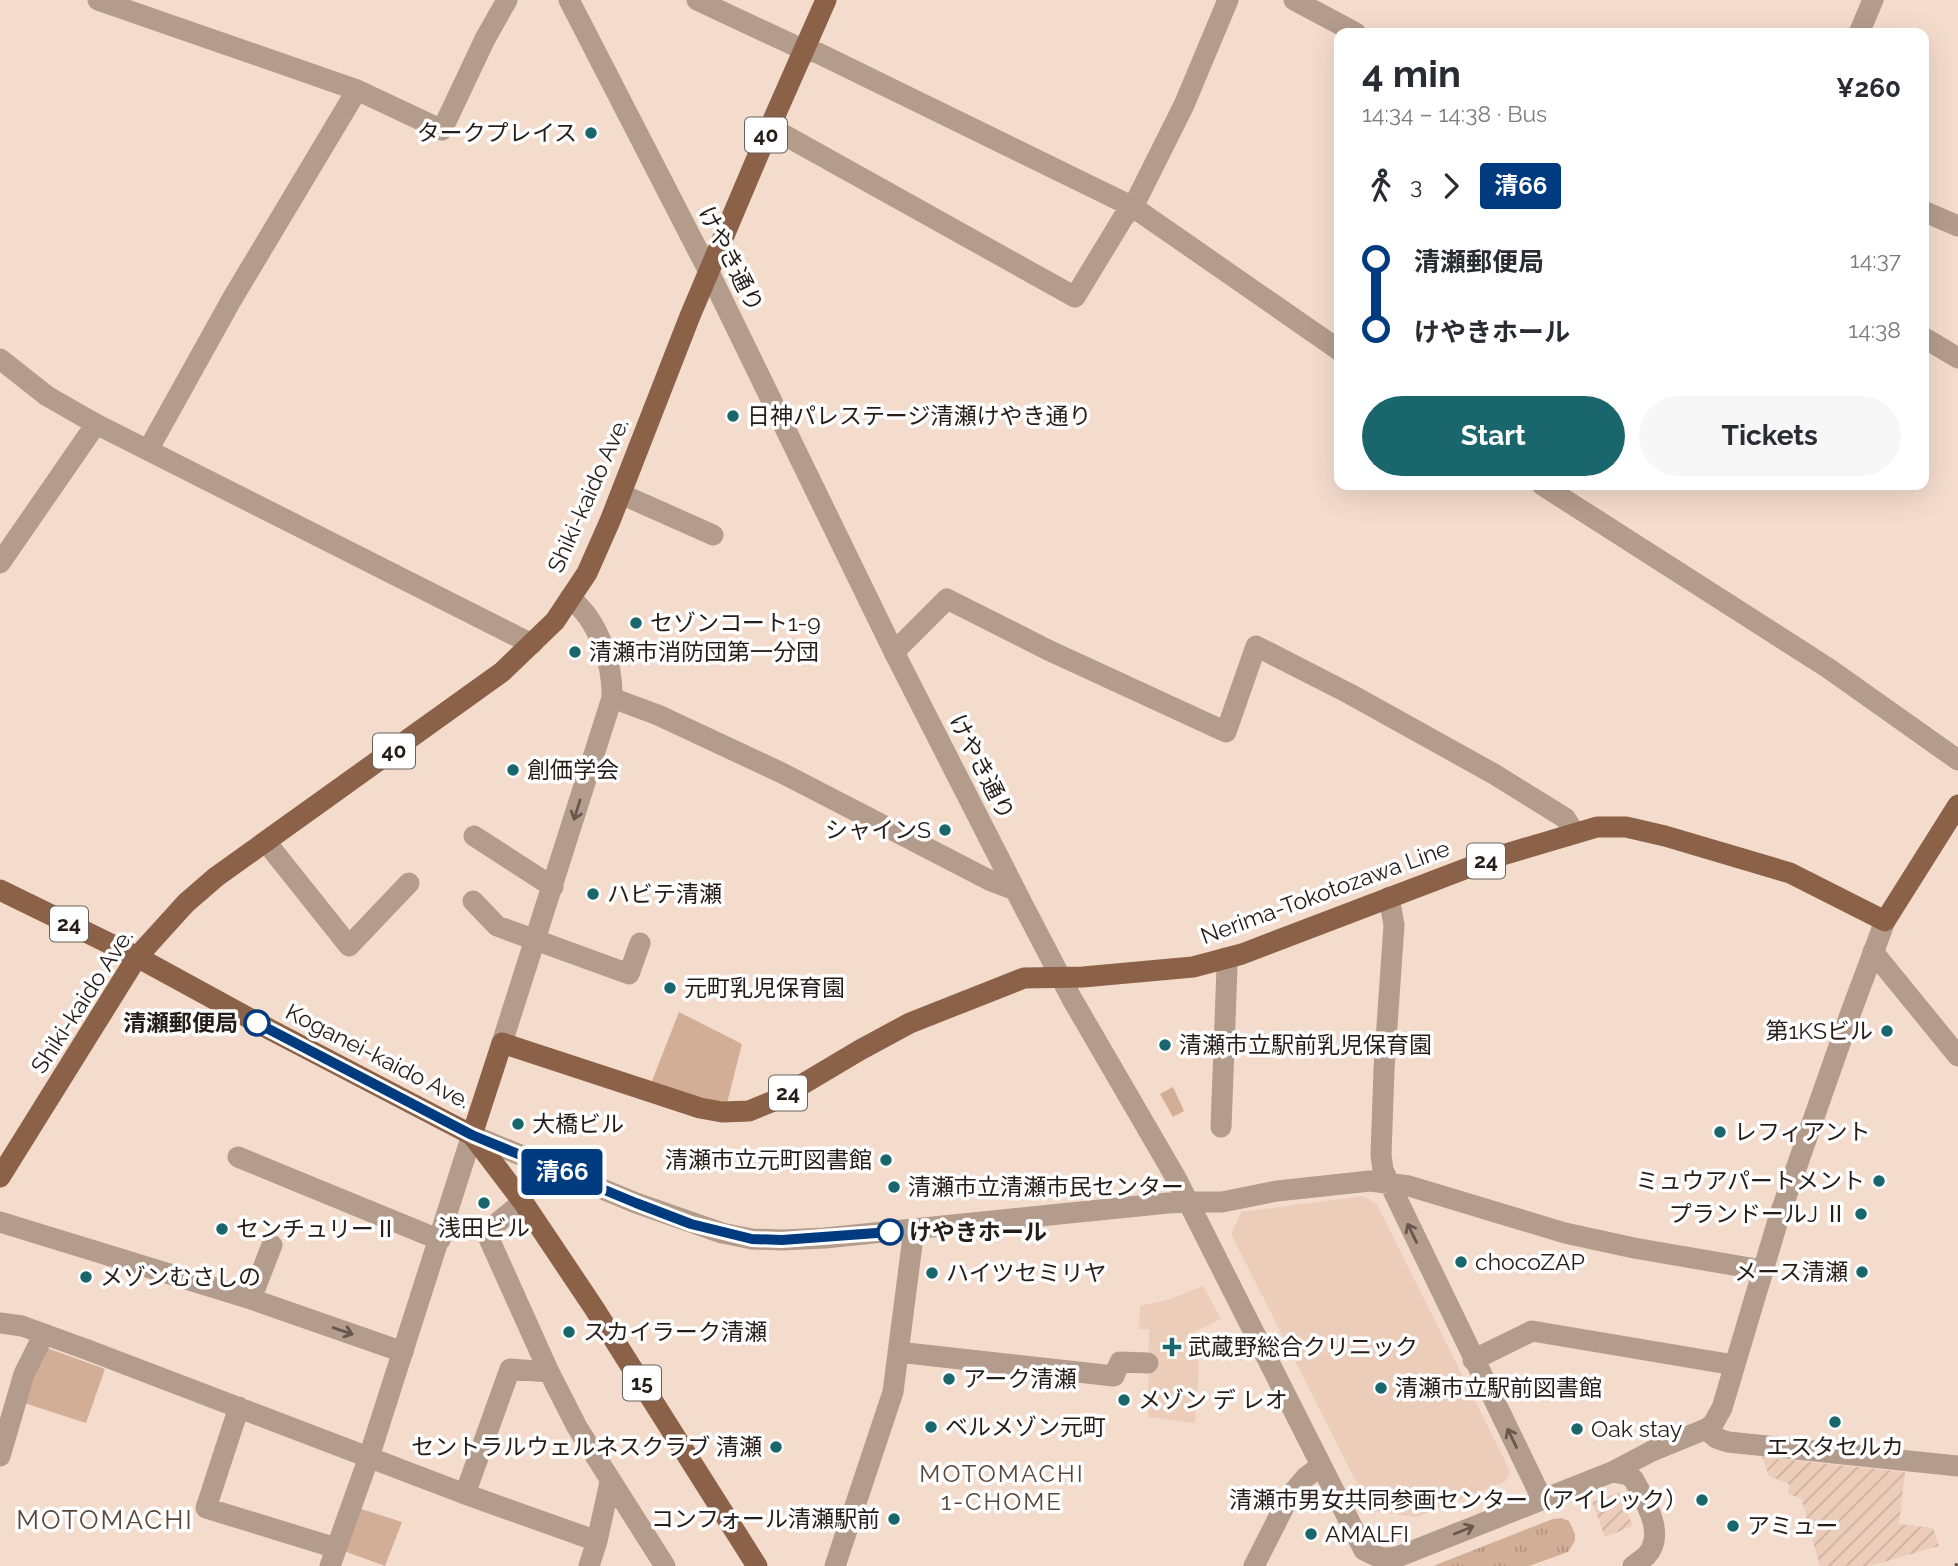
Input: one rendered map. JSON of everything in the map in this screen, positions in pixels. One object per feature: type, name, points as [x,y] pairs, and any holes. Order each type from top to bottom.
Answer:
[{"type":"main road","name":"Shiki-kaido Ave.","points":[[0,1177],[137,957],[186,904],[216,877],[502,672],[555,621],[587,573],[709,272],[826,0]]},
{"type":"main road","points":[[1885,921],[1958,806]]},
{"type":"main road","name":"Nerima-Tokotozawa Line","points":[[1061,976],[1083,977],[1193,967],[1225,958],[1499,856],[1597,827],[1626,827],[1665,836],[1790,873],[1885,921]]},
{"type":"main road","name":"24","points":[[0,890],[137,957]]},
{"type":"main road","name":"Koganei-kaido Ave.","points":[[137,957],[269,1030],[472,1135],[523,1202],[660,1411],[757,1566]]},
{"type":"main road","name":"24","points":[[502,1043],[700,1108],[722,1112],[749,1111],[776,1100],[910,1023],[1024,978],[1061,976]]},
{"type":"main road","points":[[472,1135],[502,1043]]},
{"type":"street","points":[[98,0],[356,90],[442,130],[485,39],[507,0]]},
{"type":"street","name":"けやき通り","points":[[569,0],[709,272],[894,652],[1015,890],[1072,999],[1188,1202],[1321,1466],[1364,1558]]},
{"type":"street","points":[[697,0],[804,50],[818,53],[1133,207],[1334,347]]},
{"type":"street","points":[[770,127],[1075,297],[1123,218],[1133,207],[1184,105],[1228,0]]},
{"type":"street","points":[[1294,0],[1347,28]]},
{"type":"street","points":[[1861,28],[1873,0]]},
{"type":"street","points":[[148,450],[232,299],[356,90]]},
{"type":"street","points":[[1929,214],[1958,226]]},
{"type":"street","points":[[1929,341],[1958,358]]},
{"type":"street","points":[[0,359],[47,396],[96,424],[532,644]]},
{"type":"street","points":[[0,563],[96,424]]},
{"type":"street","points":[[1550,490],[1829,668],[1958,760]]},
{"type":"street","points":[[621,494],[713,535]]},
{"type":"street","points":[[502,1043],[612,698],[613,677],[609,662],[591,621],[583,608],[570,598]]},
{"type":"street","points":[[894,652],[947,599],[1059,655],[1226,732],[1256,646],[1340,688],[1494,774],[1566,818],[1574,832]]},
{"type":"street","points":[[612,698],[658,715],[782,773],[991,881],[1015,890]]},
{"type":"street","points":[[474,836],[553,887]]},
{"type":"street","points":[[266,842],[349,946],[409,883]]},
{"type":"street","points":[[1389,897],[1394,925],[1381,1155],[1388,1183],[1542,1499]]},
{"type":"street","points":[[473,901],[497,926],[629,974],[640,943]]},
{"type":"street","points":[[1364,1558],[1397,1561],[1612,1472],[1713,1424],[1722,1408],[1762,1270],[1872,951],[1885,921]]},
{"type":"street","points":[[1872,951],[1958,1056]]},
{"type":"street","points":[[1221,1127],[1227,968],[1225,958]]},
{"type":"street","points":[[239,1407],[206,1508],[333,1557],[369,1457],[472,1135],[636,1203],[722,1233],[752,1239],[782,1240],[1168,1203],[1222,1202],[1276,1192],[1370,1181],[1409,1186],[1565,1233],[1762,1270]]},
{"type":"street","points":[[238,1157],[440,1240]]},
{"type":"street","points":[[523,1202],[486,1232],[549,1372],[577,1427],[665,1566]]},
{"type":"street","points":[[0,1222],[251,1299],[403,1352]]},
{"type":"street","points":[[835,1566],[893,1392],[914,1228]]},
{"type":"street","points":[[251,1299],[272,1245]]},
{"type":"street","points":[[0,1323],[22,1326],[44,1334],[465,1494],[597,1541]]},
{"type":"street","points":[[1474,1360],[1532,1331],[1734,1365]]},
{"type":"street","points":[[0,1457],[23,1374],[44,1334]]},
{"type":"street","points":[[898,1352],[1114,1376],[1120,1362],[1148,1363]]},
{"type":"street","points":[[465,1494],[510,1369],[549,1372]]},
{"type":"street","points":[[1706,1429],[1716,1438],[1728,1442],[1958,1466]]},
{"type":"street","points":[[1638,1488],[1635,1473],[1637,1466],[1643,1457],[1652,1451]]},
{"type":"street","points":[[1254,1566],[1289,1497],[1321,1466]]},
{"type":"street","points":[[1612,1472],[1629,1475],[1638,1488],[1655,1527],[1655,1541],[1647,1555],[1633,1566]]},
{"type":"street","points":[[589,1566],[610,1482]]},
{"type":"shaded area","points":[[1363,1196],[1377,1204],[1510,1471],[1505,1482],[1416,1517],[1371,1511],[1231,1234],[1241,1212]]},
{"type":"shaded area","name":"武蔵野総合クリニック","points":[[1203,1286],[1221,1319],[1194,1332],[1199,1368],[1195,1423],[1148,1417],[1149,1329],[1139,1329],[1140,1306],[1171,1299]]},
{"type":"shaded area","points":[[1762,1457],[1905,1472],[1899,1524],[1933,1528],[1939,1546],[1870,1566],[1820,1566],[1801,1498],[1788,1494],[1789,1484],[1769,1476]]},
{"type":"shaded area","points":[[1619,1492],[1633,1526],[1605,1537],[1592,1502]]},
{"type":"green space","points":[[679,1012],[742,1044],[726,1107],[650,1086]]},
{"type":"green space","points":[[1173,1087],[1184,1111],[1173,1117],[1160,1094]]},
{"type":"green space","points":[[47,1348],[105,1369],[86,1423],[24,1403],[32,1377]]},
{"type":"green space","points":[[352,1506],[402,1522],[385,1566],[336,1548]]},
{"type":"green space","points":[[1562,1518],[1569,1521],[1575,1534],[1575,1541],[1568,1552],[1529,1566],[1433,1566],[1553,1519]]},
{"type":"bus line","name":"清66","points":[[257,1023],[472,1135],[691,1224],[752,1239],[825,1238],[890,1232]]},
{"type":"place","name":"タークプレイス","points":[[591,133]]},
{"type":"place","name":"日神パレステージ清瀬けやき通り","points":[[733,416]]},
{"type":"place","name":"セゾンコート1-9","points":[[636,623]]},
{"type":"place","name":"清瀬市消防団第一分団","points":[[575,652]]},
{"type":"place","name":"創価学会","points":[[513,770]]},
{"type":"place","name":"シャインS","points":[[945,830]]},
{"type":"place","name":"ハビテ清瀬","points":[[593,894]]},
{"type":"place","name":"元町乳児保育園","points":[[670,988]]},
{"type":"place","name":"清瀬郵便局","points":[[257,1023]]},
{"type":"place","name":"第1KSビル","points":[[1887,1031]]},
{"type":"place","name":"清瀬市立駅前乳児保育園","points":[[1165,1045]]},
{"type":"place","name":"大橋ビル","points":[[518,1124]]},
{"type":"place","name":"レフィアント","points":[[1720,1132]]},
{"type":"place","name":"清瀬市立元町図書館","points":[[886,1160]]},
{"type":"place","name":"ミュウアパートメント","points":[[1879,1181]]},
{"type":"place","name":"清瀬市立清瀬市民センター","points":[[894,1187]]},
{"type":"place","name":"浅田ビル","points":[[484,1203]]},
{"type":"place","name":"プランドールJ Ⅱ","points":[[1861,1214]]},
{"type":"place","name":"センチュリーⅡ","points":[[222,1229]]},
{"type":"place","name":"けやきホール","points":[[890,1232]]},
{"type":"place","name":"chocoZAP","points":[[1461,1262]]},
{"type":"place","name":"メース清瀬","points":[[1862,1272]]},
{"type":"place","name":"ハイツセミリヤ","points":[[932,1273]]},
{"type":"place","name":"メゾンむさしの","points":[[86,1277]]},
{"type":"place","name":"スカイラーク清瀬","points":[[569,1332]]},
{"type":"place","name":"武蔵野総合クリニック","points":[[1172,1347]]},
{"type":"place","name":"アーク清瀬","points":[[949,1379]]},
{"type":"place","name":"清瀬市立駅前図書館","points":[[1381,1388]]},
{"type":"place","name":"メゾン デ レオ","points":[[1124,1400]]},
{"type":"place","name":"エスタセルカ","points":[[1835,1422]]},
{"type":"place","name":"ベルメゾン元町","points":[[931,1427]]},
{"type":"place","name":"Oak stay","points":[[1577,1429]]},
{"type":"place","name":"セントラルウェルネスクラブ 清瀬","points":[[776,1447]]},
{"type":"place","name":"清瀬市男女共同参画センター（アイレック）","points":[[1702,1500]]},
{"type":"place","name":"コンフォール清瀬駅前","points":[[894,1519]]},
{"type":"place","name":"アミュー","points":[[1733,1526]]},
{"type":"place","name":"AMALFI","points":[[1311,1534]]},
{"type":"district","name":"MOTOMACHI 1-CHOME","points":[[1002,1488]]},
{"type":"district","name":"MOTOMACHI","points":[[105,1520]]}]
